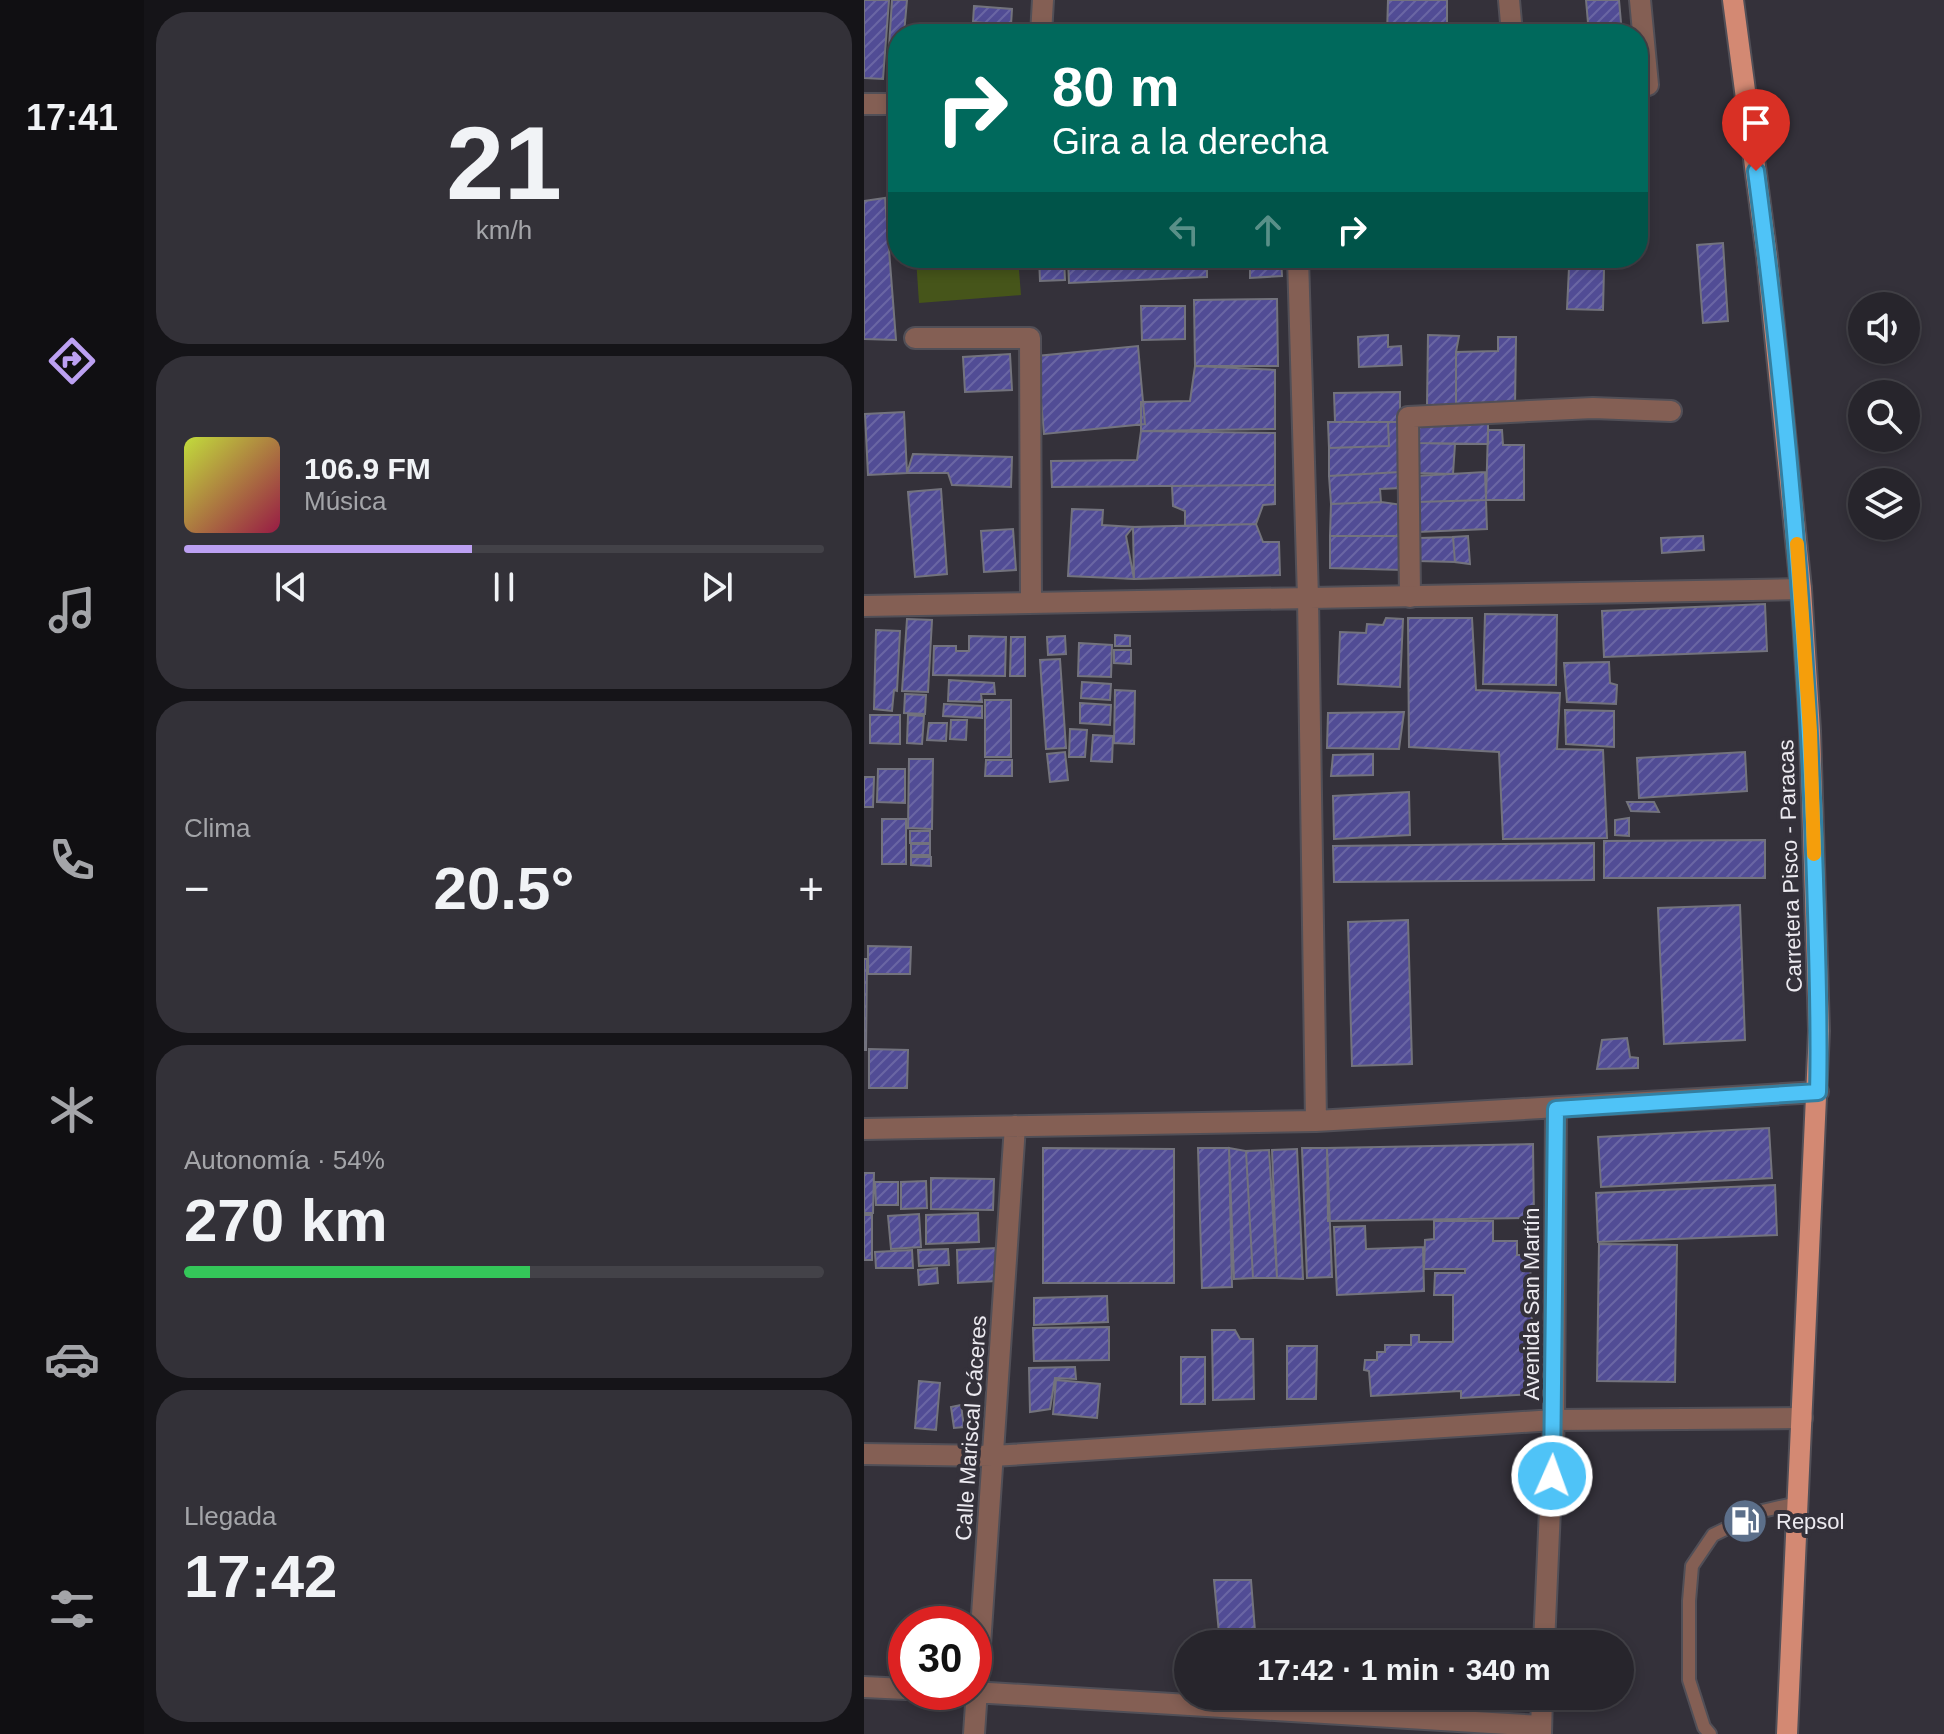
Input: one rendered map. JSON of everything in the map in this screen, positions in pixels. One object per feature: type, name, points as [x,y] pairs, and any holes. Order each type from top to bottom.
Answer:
[{"type":"main road","name":"Carretera Pisco - Paracas","points":[[1733,0],[1767,257],[1801,589],[1810,731],[1818,1092],[1787,1734]]},
{"type":"street","points":[[1042,24],[1043,0]]},
{"type":"street","points":[[1509,0],[1511,24]]},
{"type":"street","points":[[1640,0],[1642,24]]},
{"type":"street","points":[[864,104],[888,104]]},
{"type":"street","points":[[1298,268],[1308,598],[1316,1121]]},
{"type":"street","points":[[915,338],[1030,338],[1031,603]]},
{"type":"street","points":[[1410,597],[1408,417],[1593,408],[1671,411]]},
{"type":"street","points":[[864,606],[1801,589]]},
{"type":"street","points":[[864,1129],[1316,1121],[1818,1092]]},
{"type":"street","name":"Avenida San Martín","points":[[1545,1630],[1554,1420],[1556,1109]]},
{"type":"street","name":"Calle Mariscal Cáceres","points":[[982,1606],[1015,1126]]},
{"type":"street","points":[[864,1454],[993,1456],[1554,1420],[1802,1418]]},
{"type":"street","points":[[864,1687],[888,1688]]},
{"type":"street","points":[[992,1693],[1541,1730],[1542,1710]]},
{"type":"street","name":"Calle Mariscal Cáceres","points":[[974,1734],[975,1710]]},
{"type":"lane","points":[[1710,1734],[1704,1727],[1689,1680],[1692,1566],[1713,1535],[1762,1511],[1798,1503]]},
{"type":"green space","points":[[917,268],[1019,268],[1021,295],[919,303]]},
{"type":"building","points":[[864,0],[889,0],[883,79],[864,78]]},
{"type":"building","points":[[892,0],[907,0],[905,24],[890,24]]},
{"type":"building","points":[[1388,0],[1447,0],[1447,24],[1387,24]]},
{"type":"building","points":[[1586,0],[1619,0],[1621,24],[1588,24]]},
{"type":"building","points":[[974,6],[1012,9],[1011,24],[973,22]]},
{"type":"building","points":[[885,198],[888,268],[890,268],[896,340],[864,339],[864,201]]},
{"type":"building","points":[[1723,243],[1728,321],[1703,323],[1697,245]]},
{"type":"building","points":[[1039,268],[1064,268],[1065,280],[1040,281]]},
{"type":"building","points":[[1068,268],[1207,268],[1207,277],[1069,283]]},
{"type":"building","points":[[1250,268],[1282,268],[1282,276],[1250,278]]},
{"type":"building","points":[[1569,268],[1604,269],[1603,310],[1567,309]]},
{"type":"building","points":[[1277,299],[1278,366],[1195,366],[1194,300]]},
{"type":"building","points":[[1141,306],[1185,306],[1185,339],[1142,340]]},
{"type":"building","points":[[1388,335],[1388,347],[1401,346],[1402,365],[1359,367],[1358,337]]},
{"type":"building","points":[[1428,335],[1459,336],[1456,407],[1427,406]]},
{"type":"building","points":[[1498,337],[1516,337],[1515,407],[1456,407],[1456,352],[1498,351]]},
{"type":"building","points":[[1138,346],[1145,424],[1044,434],[1037,356]]},
{"type":"building","points":[[1010,354],[1012,390],[965,392],[963,357]]},
{"type":"building","points":[[1195,366],[1275,370],[1275,429],[1141,431],[1141,402],[1190,401]]},
{"type":"building","points":[[1400,392],[1400,422],[1335,422],[1334,393]]},
{"type":"building","points":[[904,412],[907,473],[868,475],[865,414]]},
{"type":"building","points":[[1488,416],[1488,444],[1418,443],[1420,417]]},
{"type":"building","points":[[1328,422],[1388,422],[1389,446],[1329,448]]},
{"type":"building","points":[[1388,422],[1400,422],[1400,472],[1329,476],[1329,448],[1389,446]]},
{"type":"building","points":[[1488,430],[1502,430],[1503,445],[1524,445],[1524,500],[1486,500]]},
{"type":"building","points":[[1141,431],[1275,433],[1275,485],[1052,487],[1051,461],[1137,460]]},
{"type":"building","points":[[1418,443],[1455,444],[1453,474],[1417,473]]},
{"type":"building","points":[[913,454],[1012,457],[1011,487],[952,485],[948,473],[907,473]]},
{"type":"building","points":[[1400,472],[1401,488],[1380,489],[1381,502],[1331,504],[1329,476]]},
{"type":"building","points":[[1485,472],[1486,500],[1417,502],[1416,476]]},
{"type":"building","points":[[1275,485],[1275,504],[1263,505],[1256,524],[1185,526],[1185,511],[1173,506],[1172,486]]},
{"type":"building","points":[[941,489],[947,574],[915,577],[908,492]]},
{"type":"building","points":[[1486,500],[1487,529],[1418,532],[1417,502]]},
{"type":"building","points":[[1381,502],[1403,505],[1403,536],[1330,536],[1331,504]]},
{"type":"building","points":[[1072,509],[1103,510],[1102,525],[1133,527],[1126,536],[1134,579],[1068,576]]},
{"type":"building","points":[[1256,524],[1263,542],[1279,542],[1280,575],[1134,579],[1133,527]]},
{"type":"building","points":[[1013,529],[1016,570],[984,572],[981,531]]},
{"type":"building","points":[[1330,536],[1403,536],[1403,570],[1330,568]]},
{"type":"building","points":[[1468,536],[1470,564],[1455,562],[1453,537]]},
{"type":"building","points":[[1703,536],[1704,550],[1662,553],[1661,538]]},
{"type":"building","points":[[1453,537],[1455,562],[1418,561],[1420,538]]},
{"type":"building","points":[[1765,604],[1767,651],[1604,657],[1602,611]]},
{"type":"building","points":[[1485,614],[1557,615],[1556,685],[1483,684]]},
{"type":"building","points":[[1386,618],[1403,619],[1400,687],[1338,684],[1340,632],[1366,633],[1367,624],[1383,625]]},
{"type":"building","points":[[1408,618],[1472,618],[1476,690],[1560,693],[1557,749],[1603,750],[1607,838],[1503,839],[1499,752],[1409,747]]},
{"type":"building","points":[[907,619],[932,620],[928,692],[902,691]]},
{"type":"building","points":[[876,630],[900,631],[897,691],[894,690],[892,711],[874,709]]},
{"type":"building","points":[[1115,635],[1130,636],[1130,646],[1115,646]]},
{"type":"building","points":[[969,636],[1006,637],[1005,676],[933,675],[934,646],[956,646],[956,651],[969,651]]},
{"type":"building","points":[[1065,636],[1066,654],[1048,655],[1047,637]]},
{"type":"building","points":[[1011,637],[1025,637],[1025,676],[1010,676]]},
{"type":"building","points":[[1079,643],[1112,645],[1111,677],[1078,676]]},
{"type":"building","points":[[1114,650],[1131,650],[1131,664],[1114,663]]},
{"type":"building","points":[[1060,659],[1066,748],[1046,749],[1040,660]]},
{"type":"building","points":[[1609,662],[1610,683],[1617,685],[1616,704],[1567,702],[1564,663]]},
{"type":"building","points":[[949,680],[994,683],[995,694],[981,694],[982,702],[948,701]]},
{"type":"building","points":[[1082,682],[1111,684],[1110,700],[1081,698]]},
{"type":"building","points":[[1115,690],[1135,691],[1134,744],[1114,743]]},
{"type":"building","points":[[905,694],[926,695],[925,714],[904,713]]},
{"type":"building","points":[[985,700],[1011,700],[1011,757],[985,757]]},
{"type":"building","points":[[1080,703],[1111,705],[1110,725],[1080,723]]},
{"type":"building","points":[[944,704],[982,706],[982,718],[943,716]]},
{"type":"building","points":[[1565,710],[1614,711],[1614,747],[1566,744]]},
{"type":"building","points":[[1404,712],[1399,749],[1327,748],[1328,713]]},
{"type":"building","points":[[870,715],[900,715],[900,744],[870,743]]},
{"type":"building","points":[[908,715],[924,716],[922,744],[907,743]]},
{"type":"building","points":[[951,720],[967,720],[966,740],[950,739]]},
{"type":"building","points":[[929,723],[947,723],[946,741],[927,740]]},
{"type":"building","points":[[1070,729],[1087,730],[1085,757],[1069,757]]},
{"type":"building","points":[[1093,735],[1113,736],[1112,762],[1091,761]]},
{"type":"building","points":[[1065,752],[1068,780],[1050,782],[1047,754]]},
{"type":"building","points":[[1745,752],[1747,791],[1639,798],[1637,758]]},
{"type":"building","points":[[1373,754],[1373,775],[1331,776],[1333,755]]},
{"type":"building","points":[[909,759],[933,759],[932,829],[908,828]]},
{"type":"building","points":[[986,760],[1012,760],[1012,776],[985,776]]},
{"type":"building","points":[[878,769],[905,769],[905,803],[877,802]]},
{"type":"building","points":[[864,777],[874,777],[873,807],[864,807]]},
{"type":"building","points":[[1409,792],[1410,835],[1334,839],[1333,796]]},
{"type":"building","points":[[1627,802],[1654,802],[1659,812],[1631,811]]},
{"type":"building","points":[[1629,818],[1629,836],[1615,835],[1615,820]]},
{"type":"building","points":[[882,819],[906,819],[906,864],[882,864]]},
{"type":"building","points":[[910,831],[930,831],[930,843],[910,843]]},
{"type":"building","points":[[1765,840],[1765,878],[1604,878],[1604,841]]},
{"type":"building","points":[[1594,843],[1594,880],[1334,882],[1333,846]]},
{"type":"building","points":[[911,844],[930,844],[930,855],[911,855]]},
{"type":"building","points":[[911,857],[931,857],[931,866],[911,865]]},
{"type":"building","points":[[1740,905],[1745,1040],[1664,1044],[1658,908]]},
{"type":"building","points":[[1408,920],[1412,1064],[1352,1066],[1348,922]]},
{"type":"building","points":[[868,946],[911,947],[910,974],[868,974]]},
{"type":"building","points":[[864,959],[867,959],[866,1050],[864,1050]]},
{"type":"building","points":[[1627,1038],[1630,1057],[1638,1058],[1638,1068],[1597,1069],[1602,1040]]},
{"type":"building","points":[[869,1049],[908,1050],[907,1088],[869,1088]]},
{"type":"building","points":[[1769,1128],[1772,1178],[1601,1187],[1598,1137]]},
{"type":"building","points":[[1533,1144],[1534,1218],[1328,1221],[1327,1148]]},
{"type":"building","points":[[1043,1148],[1174,1149],[1174,1283],[1043,1283]]},
{"type":"building","points":[[1198,1148],[1229,1148],[1232,1287],[1202,1288]]},
{"type":"building","points":[[1229,1148],[1246,1151],[1253,1278],[1234,1279]]},
{"type":"building","points":[[1302,1148],[1327,1148],[1332,1277],[1307,1278]]},
{"type":"building","points":[[1297,1149],[1303,1279],[1277,1278],[1272,1150]]},
{"type":"building","points":[[1269,1150],[1277,1278],[1253,1278],[1246,1151]]},
{"type":"building","points":[[864,1173],[874,1173],[873,1213],[864,1213]]},
{"type":"building","points":[[931,1178],[994,1179],[993,1210],[931,1209]]},
{"type":"building","points":[[926,1181],[927,1208],[901,1209],[901,1182]]},
{"type":"building","points":[[875,1182],[898,1182],[898,1205],[876,1205]]},
{"type":"building","points":[[1775,1185],[1777,1235],[1598,1242],[1596,1193]]},
{"type":"building","points":[[978,1213],[979,1242],[926,1244],[926,1215]]},
{"type":"building","points":[[919,1214],[921,1247],[891,1249],[888,1216]]},
{"type":"building","points":[[864,1215],[872,1215],[872,1260],[864,1260]]},
{"type":"building","points":[[1434,1221],[1493,1221],[1493,1241],[1517,1241],[1517,1255],[1530,1255],[1534,1394],[1461,1398],[1461,1391],[1371,1396],[1369,1371],[1364,1370],[1365,1360],[1377,1360],[1377,1352],[1385,1352],[1385,1345],[1411,1345],[1411,1335],[1419,1335],[1419,1342],[1453,1342],[1453,1295],[1434,1295],[1435,1273],[1465,1273],[1465,1269],[1424,1269],[1425,1240],[1434,1239]]},
{"type":"building","points":[[1365,1226],[1366,1249],[1423,1247],[1424,1291],[1337,1295],[1334,1227]]},
{"type":"building","points":[[1599,1244],[1677,1245],[1675,1382],[1597,1381]]},
{"type":"building","points":[[996,1248],[997,1281],[958,1283],[957,1250]]},
{"type":"building","points":[[948,1249],[949,1265],[919,1266],[918,1250]]},
{"type":"building","points":[[912,1250],[913,1268],[876,1268],[875,1252]]},
{"type":"building","points":[[937,1268],[938,1283],[919,1285],[918,1270]]},
{"type":"building","points":[[1107,1296],[1108,1322],[1034,1325],[1034,1298]]},
{"type":"building","points":[[1109,1327],[1109,1360],[1034,1361],[1033,1328]]},
{"type":"building","points":[[1212,1330],[1235,1330],[1240,1339],[1253,1339],[1254,1399],[1213,1400]]},
{"type":"building","points":[[1287,1346],[1317,1346],[1316,1399],[1287,1399]]},
{"type":"building","points":[[1181,1357],[1205,1357],[1205,1404],[1181,1404]]},
{"type":"building","points":[[1075,1367],[1076,1379],[1055,1378],[1050,1409],[1030,1412],[1029,1368]]},
{"type":"building","points":[[1056,1380],[1100,1384],[1097,1418],[1053,1414]]},
{"type":"building","points":[[919,1381],[940,1383],[936,1430],[915,1428]]},
{"type":"building","points":[[961,1405],[964,1427],[954,1428],[951,1407]]},
{"type":"building","points":[[1214,1580],[1251,1580],[1255,1630],[1219,1630]]},
{"type":"slow traffic","points":[[1797,544],[1810,731],[1814,854]]},
{"type":"place","name":"Repsol","points":[[1745,1521]]},
{"type":"route","points":[[1552,1476],[1556,1109],[1818,1092],[1810,731],[1801,589],[1756,171]]}]
